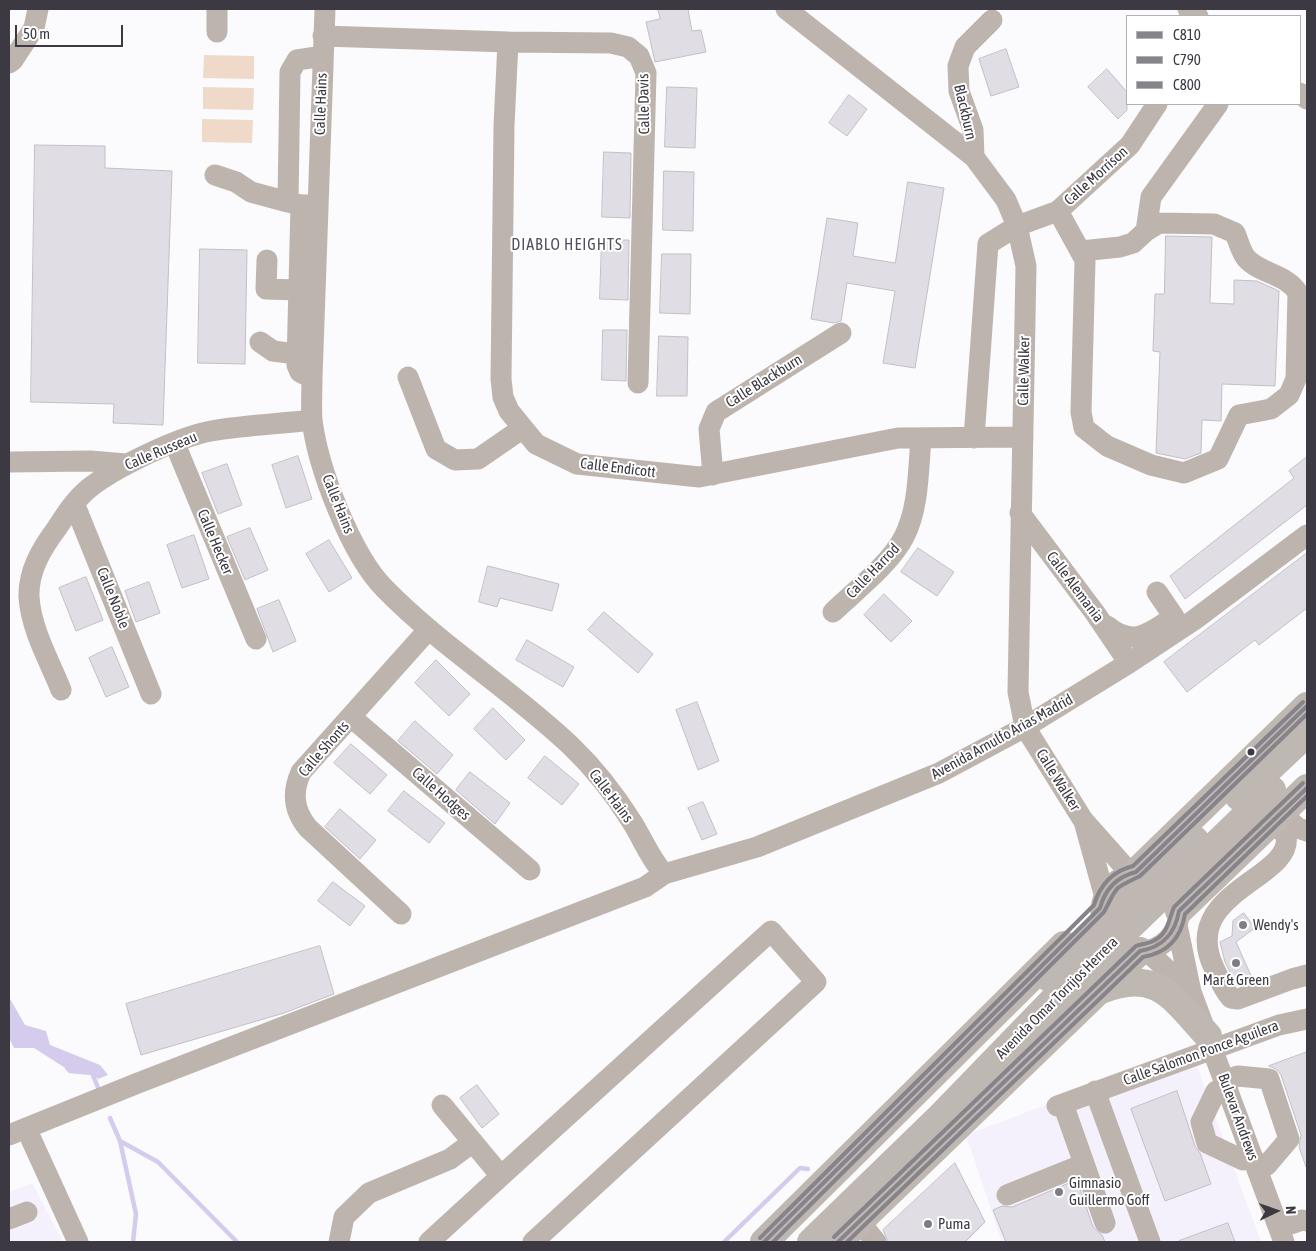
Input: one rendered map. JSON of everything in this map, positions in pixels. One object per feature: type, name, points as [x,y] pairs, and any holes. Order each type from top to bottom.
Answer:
[{"type":"main road","points":[[1178,918],[1205,845],[1307,706]]},
{"type":"main road","name":"Avenida Omar Torrijos Herrera","points":[[1205,845],[1307,733]]},
{"type":"main road","name":"Avenida Omar Torrijos Herrera","points":[[811,1242],[941,1116],[1067,986],[1129,899],[1205,845],[1307,757]]},
{"type":"main road","points":[[1133,873],[1277,817],[1307,788]]},
{"type":"main road","points":[[838,1242],[868,1232],[1067,986],[1102,901]]},
{"type":"main road","points":[[764,1242],[1067,986],[1143,951]]},
{"type":"main road","points":[[1067,986],[1127,982],[1155,984],[1170,994],[1210,1042]]},
{"type":"main road","name":"Avenida Omar Torrijos Herrera","points":[[771,1242],[1067,986]]},
{"type":"street","points":[[9,62],[13,60],[34,28],[38,9]]},
{"type":"street","points":[[217,9],[217,32]]},
{"type":"street","name":"Calle Hains","points":[[325,9],[323,46],[302,204],[312,378],[312,420],[332,494],[356,546],[383,588],[429,629],[571,746],[618,801],[635,826],[650,858],[664,874]]},
{"type":"street","name":"Calle Walker","points":[[786,9],[974,157],[1006,200],[1017,226],[1026,266],[1018,692],[1025,727],[1083,820],[1133,873]]},
{"type":"street","name":"Blackburn","points":[[974,157],[973,130],[959,92],[958,66],[965,47],[992,20]]},
{"type":"street","name":"Calle Endicott","points":[[508,42],[504,126],[501,379],[503,397],[509,411],[536,444],[577,464],[699,477],[898,438],[1023,437]]},
{"type":"street","name":"Calle Davis","points":[[302,204],[290,72],[297,60],[323,46],[611,42],[628,47],[639,56],[646,73],[638,384]]},
{"type":"street","name":"Calle Morrison","points":[[974,438],[988,244],[1017,226],[1058,211],[1130,145],[1156,105]]},
{"type":"street","points":[[1146,231],[1152,197],[1217,105]]},
{"type":"street","points":[[215,176],[236,182],[251,192],[302,204],[296,354],[300,372],[312,378]]},
{"type":"street","points":[[1058,211],[1085,260],[1080,412],[1084,428],[1107,446],[1151,466],[1184,473],[1218,459],[1239,415],[1271,409],[1289,395],[1296,379],[1298,293],[1293,285],[1255,266],[1244,257],[1235,233],[1224,226],[1214,224],[1159,223],[1146,231],[1133,243],[1120,248],[1081,251]]},
{"type":"street","points":[[267,260],[266,289],[300,290]]},
{"type":"street","name":"Calle Blackburn","points":[[713,475],[709,430],[716,412],[841,334]]},
{"type":"street","points":[[260,342],[273,351],[296,354]]},
{"type":"street","points":[[408,377],[436,449],[455,460],[478,459],[523,428]]},
{"type":"street","name":"Calle Russeau","points":[[61,690],[36,629],[29,596],[30,580],[46,542],[74,503],[87,489],[126,464],[209,432],[312,420]]},
{"type":"street","name":"Calle Harrod","points":[[833,612],[885,562],[904,539],[915,502],[921,439]]},
{"type":"street","name":"Calle Hecker","points":[[175,444],[256,639]]},
{"type":"street","points":[[9,462],[90,461],[126,464]]},
{"type":"street","name":"Calle Noble","points":[[74,503],[151,694]]},
{"type":"street","name":"Calle Alemania","points":[[1020,513],[1102,622],[1129,663]]},
{"type":"street","name":"Avenida Arnulfo Arias Madrid","points":[[17,1132],[138,1082],[645,887],[664,874],[757,847],[939,773],[1025,727],[1129,663],[1194,620],[1307,535]]},
{"type":"street","points":[[1102,622],[1117,634],[1130,638],[1144,635],[1174,617],[1157,592]]},
{"type":"street","name":"Calle Shonts","points":[[401,914],[301,820],[295,802],[296,784],[301,772],[352,718],[429,629]]},
{"type":"street","name":"Calle Hodges","points":[[352,718],[530,870]]},
{"type":"street","points":[[1277,817],[1307,831]]},
{"type":"street","points":[[1277,817],[1286,836],[1285,848],[1277,861],[1242,886],[1218,910],[1208,927],[1205,942],[1206,953],[1224,989],[1231,998],[1238,999],[1292,978],[1307,975]]},
{"type":"street","name":"Calle Walker","points":[[1083,820],[1102,901]]},
{"type":"street","points":[[1133,873],[1149,873],[1166,882],[1177,898],[1178,918],[1167,940],[1157,947],[1143,951],[1126,948],[1111,939],[1103,925],[1102,901],[1113,882],[1133,873]]},
{"type":"street","name":"Bulevar Andrews","points":[[1178,918],[1192,992],[1282,1235]]},
{"type":"street","points":[[429,1242],[771,931],[816,982],[533,1242]]},
{"type":"street","name":"Bulevar Andrews","points":[[1143,951],[1192,992]]},
{"type":"street","name":"Calle Salomon Ponce Aguilera","points":[[1084,1164],[1060,1105],[1210,1042],[1307,1019]]},
{"type":"street","points":[[1238,1076],[1268,1079],[1289,1139],[1267,1164],[1255,1164],[1208,1143],[1201,1122],[1216,1091],[1238,1076]]},
{"type":"street","points":[[1096,1091],[1150,1242]]},
{"type":"street","points":[[442,1106],[501,1176]]},
{"type":"street","points":[[17,1132],[78,1242]]},
{"type":"street","points":[[339,1242],[344,1217],[369,1193],[450,1159],[473,1142]]},
{"type":"street","points":[[1007,1195],[1084,1164],[1106,1223]]},
{"type":"street","points":[[1282,1235],[1302,1220],[1307,1221]]},
{"type":"shaded area","points":[[204,55],[254,56],[254,79],[203,78]]},
{"type":"shaded area","points":[[203,87],[254,88],[253,110],[203,109]]},
{"type":"shaded area","points":[[202,119],[253,120],[252,143],[202,142]]},
{"type":"shaded area","points":[[9,997],[25,1025],[46,1031],[50,1045],[100,1065],[108,1075],[98,1079],[92,1073],[70,1071],[34,1048],[14,1048],[9,1038]]},
{"type":"shaded area","points":[[1191,1050],[1261,1242],[1002,1242],[966,1135]]},
{"type":"shaded area","points":[[32,1183],[63,1242],[9,1242],[9,1192]]},
{"type":"building","points":[[658,9],[688,9],[692,31],[701,30],[706,52],[655,62],[646,22],[660,19]]},
{"type":"building","points":[[1006,49],[1019,87],[991,96],[979,59]]},
{"type":"building","points":[[1107,69],[1126,91],[1127,110],[1118,119],[1088,87]]},
{"type":"building","points":[[667,87],[697,88],[695,148],[665,147]]},
{"type":"building","points":[[849,95],[867,109],[847,136],[829,123]]},
{"type":"building","points":[[35,145],[105,146],[105,168],[172,171],[163,425],[113,423],[114,404],[31,402]]},
{"type":"building","points":[[604,152],[631,153],[630,218],[602,217]]},
{"type":"building","points":[[664,171],[694,172],[693,231],[663,230]]},
{"type":"building","points":[[908,182],[944,188],[915,368],[883,363],[895,291],[847,283],[841,321],[834,323],[811,319],[827,218],[858,223],[853,256],[895,263]]},
{"type":"building","points":[[1166,236],[1212,237],[1210,303],[1234,304],[1234,280],[1257,281],[1279,291],[1275,386],[1222,384],[1221,421],[1202,420],[1201,453],[1185,459],[1156,453],[1160,352],[1153,351],[1155,294],[1164,294]]},
{"type":"building","points":[[602,240],[629,240],[628,300],[600,299]]},
{"type":"building","points":[[200,249],[247,250],[245,364],[198,363]]},
{"type":"building","points":[[662,254],[691,254],[690,314],[660,313]]},
{"type":"building","points":[[603,330],[627,330],[626,381],[602,380]]},
{"type":"building","points":[[659,336],[688,337],[687,396],[657,396]]},
{"type":"building","points":[[298,456],[312,499],[286,508],[272,465]]},
{"type":"building","points":[[1307,457],[1307,505],[1185,599],[1170,576],[1294,478],[1289,471]]},
{"type":"building","points":[[227,464],[242,505],[218,514],[202,473]]},
{"type":"building","points":[[250,528],[268,570],[245,580],[227,537]]},
{"type":"building","points":[[194,535],[209,579],[182,588],[167,545]]},
{"type":"building","points":[[329,540],[352,578],[329,592],[306,554]]},
{"type":"building","points":[[918,548],[954,572],[937,596],[901,572]]},
{"type":"building","points":[[1307,553],[1307,608],[1259,645],[1255,640],[1187,692],[1164,662]]},
{"type":"building","points":[[488,566],[559,584],[552,611],[500,598],[497,607],[479,602]]},
{"type":"building","points":[[86,577],[103,620],[76,631],[59,588]]},
{"type":"building","points":[[149,582],[160,613],[136,622],[125,591]]},
{"type":"building","points":[[884,594],[912,621],[891,642],[864,615]]},
{"type":"building","points":[[279,600],[296,641],[273,652],[257,609]]},
{"type":"building","points":[[604,612],[653,654],[638,673],[588,630]]},
{"type":"building","points":[[527,640],[574,667],[563,687],[516,660]]},
{"type":"building","points":[[112,647],[129,687],[106,697],[89,658]]},
{"type":"building","points":[[436,660],[470,694],[449,716],[415,683]]},
{"type":"building","points":[[697,702],[719,761],[698,770],[676,710]]},
{"type":"building","points":[[493,708],[525,740],[506,760],[474,729]]},
{"type":"building","points":[[415,721],[453,755],[437,774],[398,741]]},
{"type":"building","points":[[351,744],[387,775],[370,794],[334,763]]},
{"type":"building","points":[[545,756],[579,784],[562,805],[528,778]]},
{"type":"building","points":[[470,772],[510,803],[495,824],[456,790]]},
{"type":"building","points":[[404,791],[445,823],[429,843],[388,811]]},
{"type":"building","points":[[703,802],[717,834],[702,840],[688,808]]},
{"type":"building","points":[[340,809],[376,840],[360,859],[325,827]]},
{"type":"building","points":[[333,882],[365,906],[350,926],[318,901]]},
{"type":"building","name":"Mar & Green","points":[[1244,913],[1255,928],[1236,942],[1253,980],[1237,986],[1225,962],[1220,942],[1232,936],[1233,921]]},
{"type":"building","points":[[320,946],[334,994],[284,1013],[141,1055],[126,1004]]},
{"type":"building","points":[[1307,1052],[1306,1167],[1299,1147],[1301,1135],[1281,1075],[1276,1069],[1269,1066]]},
{"type":"building","points":[[477,1085],[499,1114],[482,1128],[460,1098]]},
{"type":"building","points":[[1177,1091],[1195,1146],[1200,1153],[1211,1184],[1165,1201],[1131,1109]]},
{"type":"building","points":[[955,1163],[985,1222],[965,1242],[888,1242],[883,1230]]},
{"type":"building","name":"Gimnasio Guillermo Goff","points":[[1077,1180],[1093,1227],[1102,1235],[1105,1242],[1006,1242],[993,1210],[1002,1206],[1012,1207]]},
{"type":"building","points":[[1228,1223],[1235,1242],[1179,1242],[1179,1241]]},
{"type":"waterway","points":[[67,1068],[70,1071],[92,1073],[99,1090]]},
{"type":"waterway","points":[[110,1118],[120,1141],[136,1214],[133,1242]]},
{"type":"waterway","points":[[120,1141],[158,1162],[237,1242]]},
{"type":"waterway","points":[[724,1242],[800,1168],[808,1169]]},
{"type":"transit line","name":"C800","points":[[760,1238],[1094,905],[1100,891],[1113,875],[1133,866],[1303,702]]},
{"type":"transit line","name":"C810","points":[[764,1242],[1100,908],[1105,895],[1112,885],[1123,877],[1136,872],[1307,706]]},
{"type":"transit line","name":"C790","points":[[773,1242],[1104,912],[1117,889],[1140,876],[1307,714]]},
{"type":"transit line","name":"C800","points":[[834,1237],[1136,946],[1151,942],[1161,936],[1167,928],[1174,907],[1303,783]]},
{"type":"transit line","name":"C810","points":[[838,1242],[1140,951],[1155,946],[1167,938],[1171,933],[1179,911],[1307,788]]},
{"type":"transit line","name":"C790","points":[[847,1242],[1143,957],[1159,952],[1172,943],[1180,930],[1185,914],[1307,796]]},
{"type":"place","name":"Wendy's","points":[[1243,925]]},
{"type":"place","name":"Mar & Green","points":[[1236,963]]},
{"type":"place","name":"Gimnasio Guillermo Goff","points":[[1059,1192]]},
{"type":"place","name":"Puma","points":[[928,1224]]},
{"type":"district","name":"DIABLO HEIGHTS","points":[[567,245]]}]
